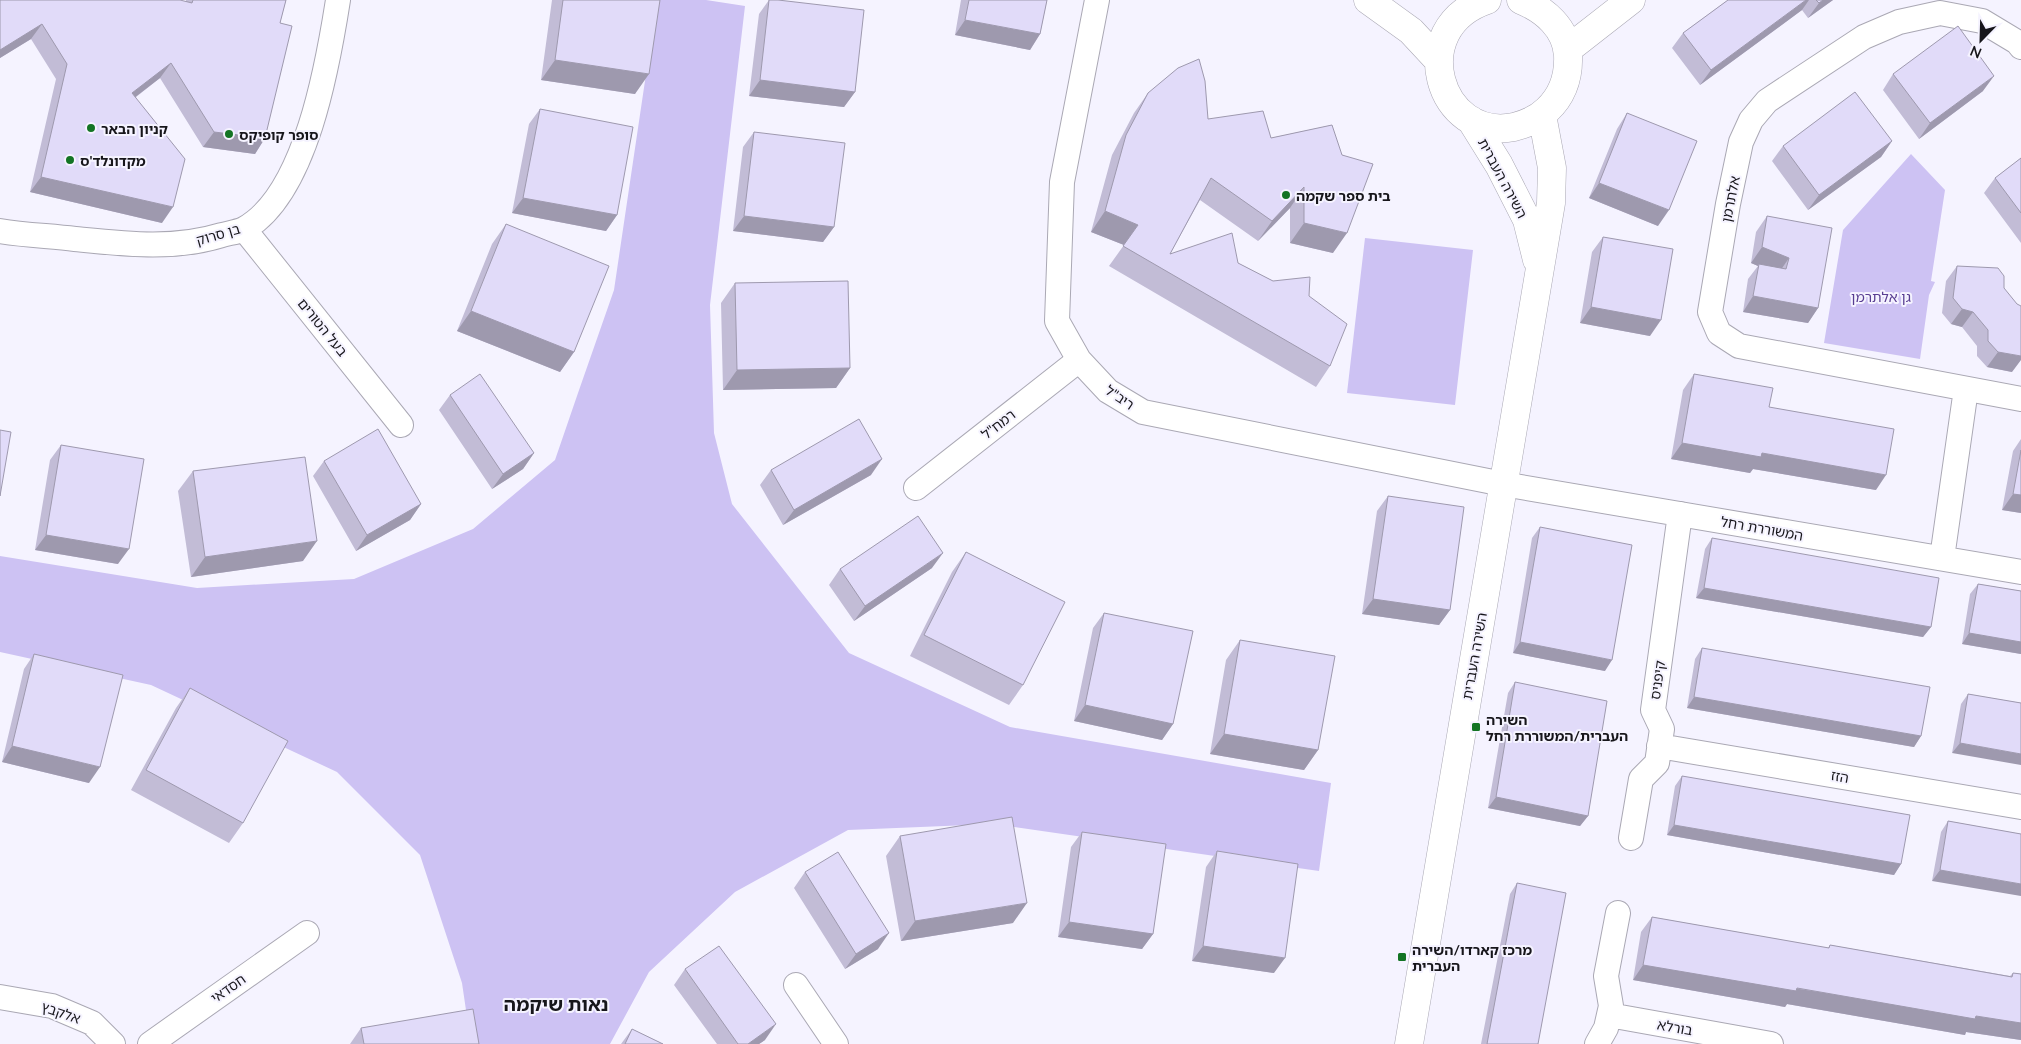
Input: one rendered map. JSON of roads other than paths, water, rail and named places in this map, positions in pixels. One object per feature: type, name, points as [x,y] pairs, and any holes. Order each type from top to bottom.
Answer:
[{"type":"street","name":"בן סרוק","points":[[0,231],[140,245],[179,244],[210,239],[244,229],[272,206],[305,144],[332,41],[338,0]]},
{"type":"street","name":"ריב\"ל","points":[[1097,0],[1062,182],[1057,320],[1079,360],[1108,391],[1143,412],[1503,484]]},
{"type":"street","points":[[1368,0],[1411,31],[1438,60]]},
{"type":"street","points":[[1487,0],[1474,4],[1460,14],[1448,27],[1441,42],[1438,60],[1439,77],[1446,94],[1457,108],[1471,120],[1488,126],[1507,128],[1526,124],[1542,115],[1555,102],[1564,86],[1569,68],[1567,50],[1562,34],[1540,3]]},
{"type":"street","points":[[1567,50],[1631,0]]},
{"type":"street","name":"אלתרמן","points":[[2021,47],[2017,42],[1982,21],[1940,13],[1898,22],[1864,37],[1767,101],[1751,120],[1741,142],[1728,204],[1710,312],[1719,333],[1739,346],[2021,399]]},
{"type":"street","name":"השירה העברית","points":[[1409,1044],[1551,203],[1552,177],[1542,115]]},
{"type":"street","name":"השירה העברית","points":[[1471,120],[1499,165],[1527,220],[1539,268]]},
{"type":"street","name":"בעל הטורים","points":[[244,229],[401,425]]},
{"type":"street","name":"רמח\"ל","points":[[916,488],[1079,360]]},
{"type":"street","points":[[1942,558],[1966,389]]},
{"type":"street","name":"המשוררת רחל","points":[[1503,484],[2021,572]]},
{"type":"street","name":"קיפניס","points":[[1631,838],[1641,779],[1656,763],[1662,729],[1653,710],[1680,514]]},
{"type":"street","name":"הזז","points":[[1659,746],[2021,807]]},
{"type":"street","points":[[1597,1044],[1606,1028],[1611,1006],[1606,976],[1618,913]]},
{"type":"street","name":"חסדאי","points":[[150,1044],[307,933]]},
{"type":"street","points":[[796,985],[836,1044]]},
{"type":"street","name":"אלקבץ","points":[[0,998],[52,1006],[92,1023],[112,1044]]},
{"type":"street","name":"בורלא","points":[[1609,1015],[1771,1044]]},
{"type":"place","name":"קניון הבאר","points":[[91,128]]},
{"type":"place","name":"סופר קופיקס","points":[[229,134]]},
{"type":"place","name":"מקדונלד'ס","points":[[70,160]]},
{"type":"place","name":"בית ספר שקמה","points":[[1286,195]]},
{"type":"place","name":"השירה העברית/המשוררת רחל","points":[[1476,727]]},
{"type":"place","name":"מרכז קארדו/השירה העברית","points":[[1402,957]]},
{"type":"district","name":"נאות שיקמה","points":[[556,1003]]},
{"type":"park label","name":"גן אלתרמן","points":[[1881,296]]}]
